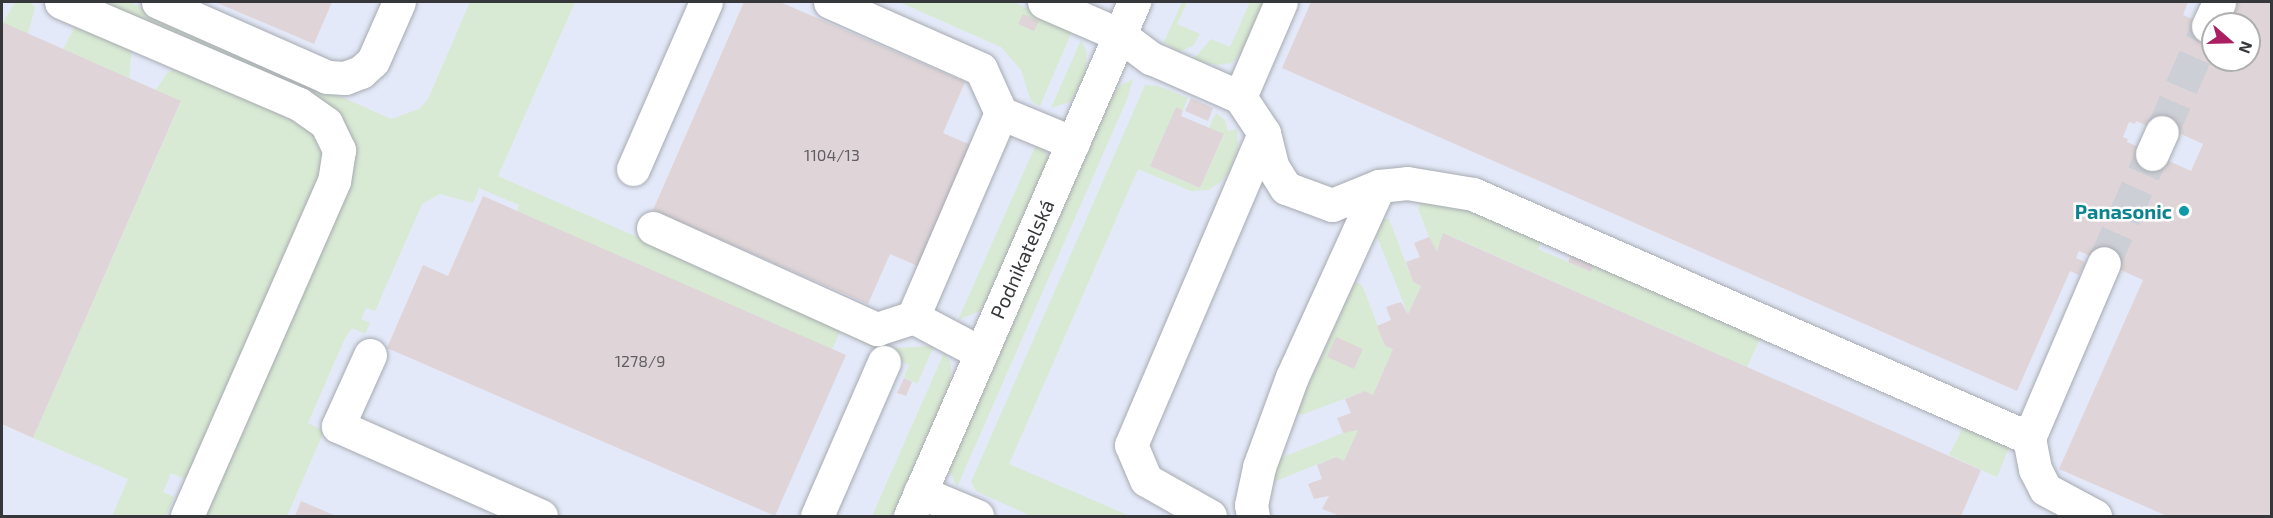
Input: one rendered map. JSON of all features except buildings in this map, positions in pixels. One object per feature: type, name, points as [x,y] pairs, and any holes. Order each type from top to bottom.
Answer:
[{"type":"street","points":[[61,2],[299,104],[326,123],[339,150],[334,181],[187,516]]},
{"type":"street","points":[[158,2],[327,77],[345,78],[361,72],[373,61],[399,2]]},
{"type":"street","points":[[633,169],[706,2]]},
{"type":"street","points":[[830,2],[981,69],[1001,113],[1073,143]]},
{"type":"street","points":[[1044,2],[1120,35],[1151,58],[1240,96],[1264,133],[1272,166],[1286,188],[1332,205],[1379,186],[1442,186],[1473,194],[2029,438]]},
{"type":"street","name":"Podnikatelská","points":[[915,504],[1134,2]]},
{"type":"street","points":[[1240,96],[1281,2]]},
{"type":"street","points":[[914,317],[1001,113]]},
{"type":"street","points":[[1210,516],[1178,502],[1146,480],[1131,445],[1264,133]]},
{"type":"street","points":[[1252,516],[1251,505],[1259,467],[1292,377],[1379,186]]},
{"type":"street","points":[[653,228],[877,329],[914,317],[981,353]]},
{"type":"street","points":[[2095,516],[2061,509],[2045,489],[2035,469],[2029,438],[2104,263]]},
{"type":"street","points":[[370,355],[338,426],[540,516]]},
{"type":"street","points":[[817,516],[884,362]]},
{"type":"street","points":[[915,504],[977,516]]},
{"type":"shaded area","points":[[2,2],[2271,2],[2271,516],[2,516]]},
{"type":"green space","points":[[15,2],[30,2],[35,7],[28,34],[3,23]]},
{"type":"green space","points":[[86,2],[130,2],[391,119],[419,109],[428,99],[470,2],[575,2],[498,176],[882,344],[893,348],[934,346],[917,384],[904,377],[909,365],[840,332],[832,350],[517,211],[519,205],[479,188],[473,203],[440,194],[422,204],[375,311],[366,308],[361,319],[370,323],[365,334],[352,328],[345,338],[308,423],[324,431],[287,516],[196,516],[353,150],[350,133],[342,121]]},
{"type":"green space","points":[[899,2],[1013,2],[1073,29],[1040,106],[1031,101],[1021,70],[1001,47]]},
{"type":"green space","points":[[1182,2],[1187,2],[1177,24],[1200,34],[1193,46],[1179,52],[1164,42]]},
{"type":"green space","points":[[1250,2],[1265,2],[1243,51],[1232,63],[1218,65],[1193,60],[1211,39],[1230,47]]},
{"type":"green space","points":[[76,25],[132,48],[129,78],[63,49]]},
{"type":"green space","points":[[1081,40],[1087,52],[1085,77],[1070,102],[1051,108]]},
{"type":"green space","points":[[176,69],[310,123],[326,157],[193,482],[171,473],[163,492],[174,497],[166,516],[112,516],[128,479],[33,438],[181,102],[156,90],[167,73]]},
{"type":"green space","points":[[1133,79],[1128,97],[957,487],[948,468],[1110,99],[1119,86]]},
{"type":"green space","points":[[1145,85],[1158,86],[1188,98],[1183,110],[1176,107],[1150,166],[1200,188],[1224,135],[1209,128],[1216,113],[1225,120],[1228,131],[1237,129],[1238,147],[1231,168],[1221,182],[1208,190],[1191,191],[1138,169],[1009,464],[1130,516],[1031,516],[976,491],[971,482]]},
{"type":"green space","points":[[1038,140],[1048,156],[1046,167],[982,310],[958,320]]},
{"type":"green space","points":[[1423,199],[1546,229],[1538,249],[1591,272],[1599,253],[1766,326],[1747,367],[1444,233],[1437,251],[1434,249],[1418,209]]},
{"type":"green space","points":[[1383,219],[1389,219],[1413,282],[1421,286],[1408,314],[1377,237]]},
{"type":"green space","points":[[1355,282],[1362,285],[1385,345],[1393,349],[1373,395],[1365,391],[1301,415],[1297,411]]},
{"type":"green space","points":[[944,353],[951,364],[950,386],[892,516],[872,516]]},
{"type":"green space","points":[[1968,417],[2010,445],[1997,477],[1949,455]]},
{"type":"green space","points":[[1355,428],[1358,430],[1344,461],[1336,457],[1273,482],[1276,460]]},
{"type":"tunnel","points":[[2162,132],[2201,42]]},
{"type":"tunnel","points":[[2104,263],[2152,154]]},
{"type":"place","name":"Panasonic","points":[[2184,211]]}]
